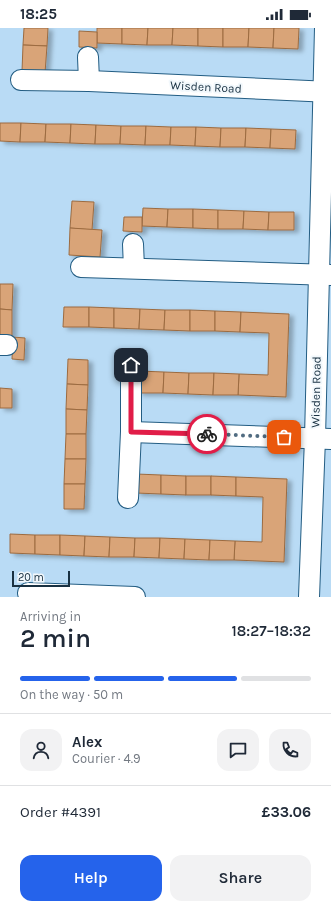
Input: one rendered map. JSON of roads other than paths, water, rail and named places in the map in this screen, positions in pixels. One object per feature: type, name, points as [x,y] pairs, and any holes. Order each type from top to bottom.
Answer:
[{"type":"street","name":"Wisden Road","points":[[309,597],[323,439],[327,92],[325,28]]},
{"type":"street","points":[[88,57],[90,81]]},
{"type":"street","name":"Wisden Road","points":[[21,80],[90,81],[327,92]]},
{"type":"street","points":[[133,244],[134,268]]},
{"type":"street","points":[[81,266],[325,275]]},
{"type":"street","points":[[128,498],[131,432],[131,365]]},
{"type":"street","name":"Wisden Road","points":[[131,432],[323,439]]},
{"type":"street","points":[[28,593],[135,597]]}]
